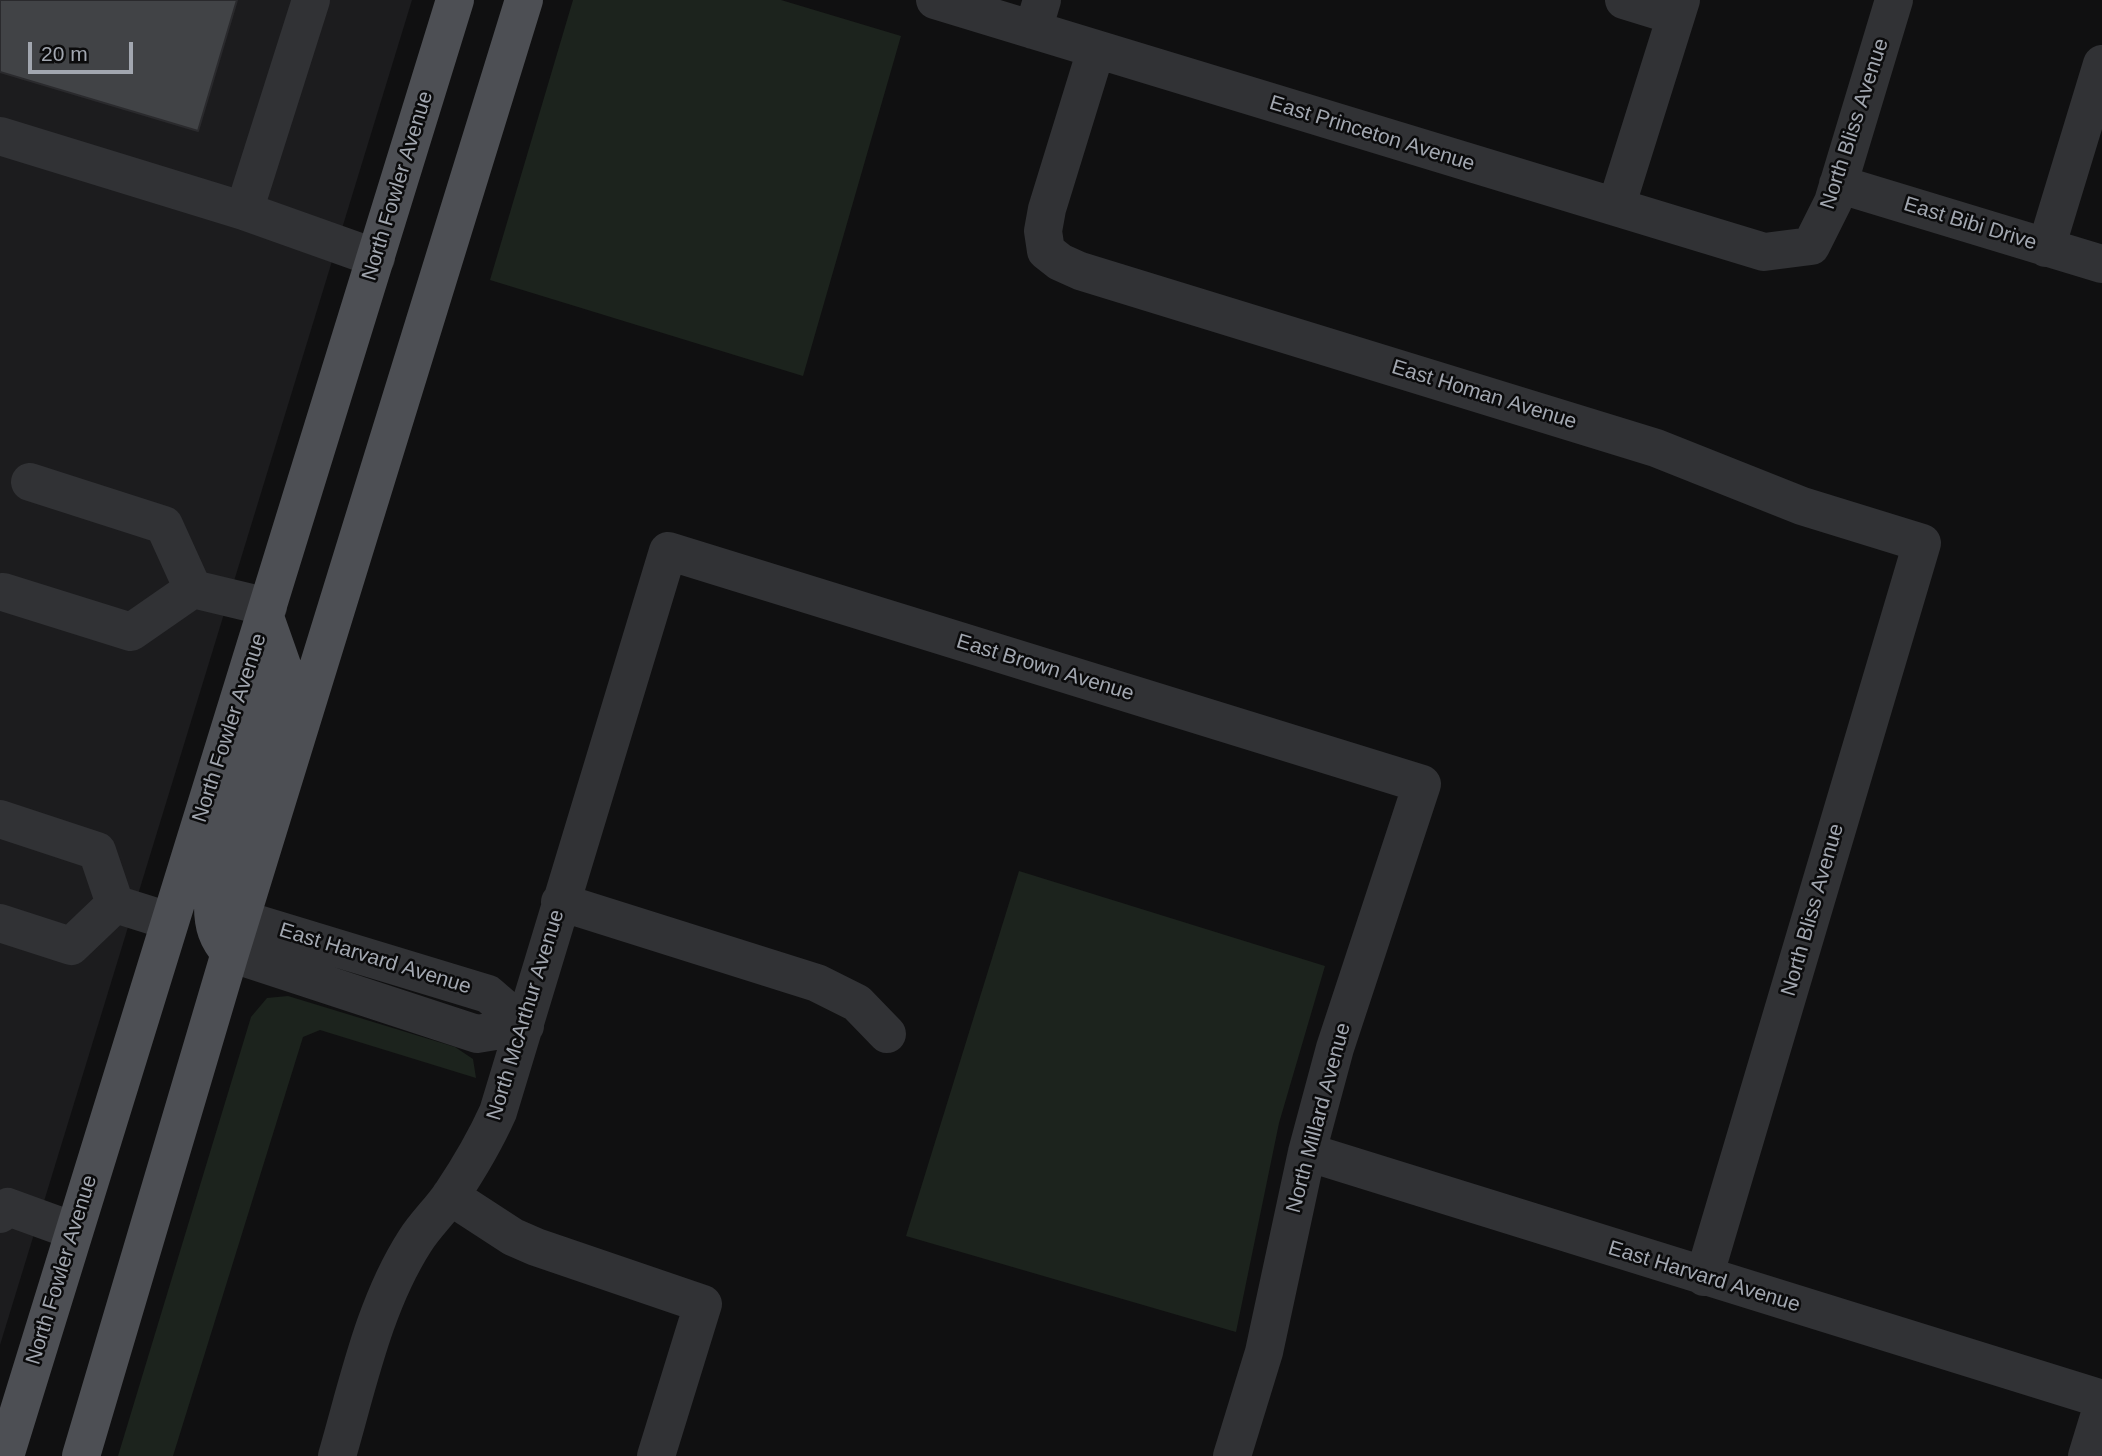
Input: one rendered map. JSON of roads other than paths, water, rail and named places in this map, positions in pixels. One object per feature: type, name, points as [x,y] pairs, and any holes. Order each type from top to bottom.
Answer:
[{"type":"main road","name":"North Fowler Avenue","points":[[5,1456],[455,0]]},
{"type":"main road","points":[[81,1456],[235,936],[524,0]]},
{"type":"main road","points":[[235,936],[219,941],[213,924],[213,906],[283,668],[267,612]]},
{"type":"street","points":[[244,211],[311,0]]},
{"type":"street","name":"East Princeton Avenue","points":[[935,0],[1038,15],[1096,50],[1764,252],[1811,246]]},
{"type":"street","points":[[1616,207],[1678,8],[1624,0]]},
{"type":"street","name":"North Bliss Avenue","points":[[1811,246],[1838,184],[1894,0]]},
{"type":"street","name":"East Homan Avenue","points":[[1096,50],[1047,209],[1043,232],[1046,251],[1060,262],[1080,271],[1656,448],[1791,502],[1922,543]]},
{"type":"street","points":[[2046,248],[2102,64]]},
{"type":"street","points":[[0,136],[244,211],[376,258]]},
{"type":"street","name":"East Bibi Drive","points":[[1838,184],[2102,264]]},
{"type":"street","points":[[30,482],[164,525],[193,589],[267,612]]},
{"type":"street","name":"North Bliss Avenue","points":[[1704,1277],[1922,543]]},
{"type":"street","name":"East Brown Avenue","points":[[668,551],[1422,784]]},
{"type":"street","name":"North McArthur Avenue","points":[[337,1456],[376,1322],[396,1276],[415,1240],[450,1196],[483,1145],[498,1112],[668,551]]},
{"type":"street","points":[[3,592],[131,632],[193,589]]},
{"type":"street","name":"North Millard Avenue","points":[[1232,1456],[1264,1352],[1307,1152],[1335,1048],[1422,784]]},
{"type":"street","points":[[0,820],[97,851],[115,904]]},
{"type":"street","points":[[560,902],[817,984],[856,1003],[887,1034]]},
{"type":"street","points":[[115,904],[169,921]]},
{"type":"street","points":[[0,923],[71,946],[115,904]]},
{"type":"street","name":"East Harvard Avenue","points":[[235,936],[477,1034],[525,1026]]},
{"type":"street","name":"East Harvard Avenue","points":[[1307,1152],[2102,1399]]},
{"type":"street","points":[[450,1196],[513,1237],[536,1247],[703,1304],[656,1456]]},
{"type":"street","points":[[3,1200],[74,1231]]},
{"type":"street","points":[[2087,1456],[2102,1407]]}]
